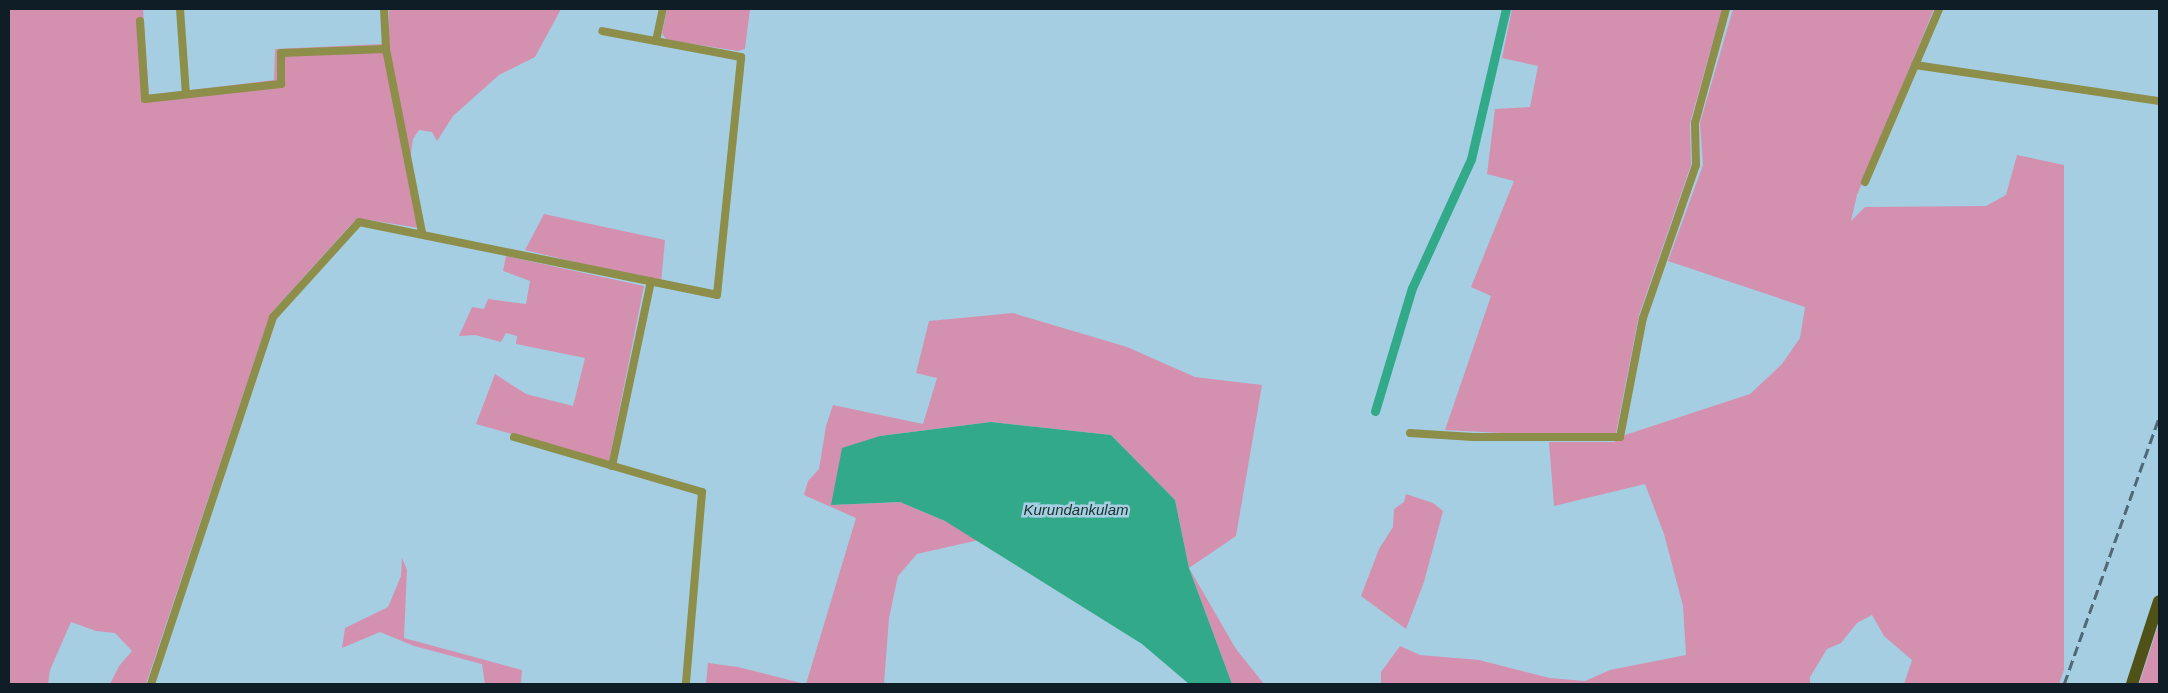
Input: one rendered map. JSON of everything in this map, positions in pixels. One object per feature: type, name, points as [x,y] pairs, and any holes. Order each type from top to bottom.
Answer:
[{"type":"highway","points":[[2132,684],[2159,601]]},
{"type":"street","points":[[180,9],[186,94]]},
{"type":"street","points":[[384,9],[386,49],[422,233]]},
{"type":"street","points":[[656,41],[663,9]]},
{"type":"street","points":[[1410,433],[1473,437],[1620,437],[1643,318],[1696,165],[1694,124],[1726,9]]},
{"type":"street","points":[[1865,182],[1939,9]]},
{"type":"street","points":[[140,21],[145,99],[281,84],[281,53],[386,49]]},
{"type":"street","points":[[151,684],[273,316],[359,222],[422,233],[717,295],[741,57],[602,31]]},
{"type":"street","points":[[1915,65],[2159,102]]},
{"type":"street","points":[[612,466],[651,281]]},
{"type":"street","points":[[514,437],[702,492],[686,684]]},
{"type":"shaded area","points":[[9,9],[143,9],[149,95],[274,80],[275,49],[382,44],[419,228],[357,218],[270,314],[146,684],[110,684],[119,666],[132,651],[115,633],[96,631],[71,622],[50,670],[48,684],[9,684]]},
{"type":"shaded area","points":[[389,9],[561,9],[535,57],[499,75],[453,116],[437,141],[432,132],[419,130],[413,139],[410,159],[389,48]]},
{"type":"shaded area","points":[[667,9],[750,9],[745,49],[738,51],[667,40],[662,34]]},
{"type":"shaded area","points":[[1512,9],[1722,9],[1690,123],[1691,165],[1639,315],[1616,433],[1539,435],[1445,430],[1491,296],[1471,287],[1514,181],[1487,174],[1495,109],[1530,107],[1538,66],[1502,58]]},
{"type":"shaded area","points":[[1733,9],[1934,9],[1857,195],[1851,221],[1865,207],[1986,206],[2006,195],[2017,155],[2064,165],[2064,670],[2059,684],[1904,684],[1912,660],[1884,636],[1872,615],[1857,623],[1841,643],[1827,649],[1810,677],[1810,684],[1381,684],[1381,672],[1400,646],[1420,655],[1479,660],[1550,678],[1585,681],[1610,670],[1686,655],[1683,606],[1664,534],[1645,484],[1554,506],[1549,442],[1614,442],[1625,435],[1750,394],[1782,364],[1800,338],[1805,307],[1668,261],[1703,165],[1700,123]]},
{"type":"shaded area","points":[[544,214],[665,240],[661,283],[525,250]]},
{"type":"shaded area","points":[[506,256],[644,286],[609,461],[476,424],[495,374],[526,394],[573,406],[585,358],[516,344],[517,336],[506,333],[501,342],[475,335],[459,336],[472,307],[484,309],[488,299],[526,304],[530,281],[503,271]]},
{"type":"shaded area","points":[[1013,313],[1127,347],[1195,377],[1262,385],[1236,536],[1189,568],[1175,500],[1111,435],[991,422],[880,436],[831,505],[900,502],[945,521],[979,540],[917,554],[898,576],[889,618],[884,684],[806,684],[856,518],[804,495],[808,481],[819,469],[826,426],[833,405],[923,424],[937,378],[916,373],[929,321]]},
{"type":"shaded area","points":[[1406,494],[1433,503],[1443,511],[1424,582],[1406,629],[1361,596],[1379,549],[1393,527],[1394,509],[1404,502]]},
{"type":"shaded area","points":[[402,558],[407,570],[404,638],[522,670],[521,684],[485,684],[482,664],[414,646],[380,632],[342,648],[345,628],[388,607],[401,576]]},
{"type":"shaded area","points":[[1189,568],[1236,649],[1264,684],[1232,684]]},
{"type":"shaded area","points":[[2159,623],[2159,684],[2139,684]]},
{"type":"shaded area","points":[[708,663],[738,667],[805,684],[706,684]]},
{"type":"water","name":"Kurundankulam","points":[[991,422],[1111,435],[1175,500],[1189,568],[1232,684],[1189,684],[1142,644],[945,521],[900,502],[831,505],[842,448],[880,436]]},
{"type":"waterway","points":[[1375,411],[1412,288],[1471,159],[1506,9]]},
{"type":"railway","points":[[2064,684],[2159,417]]}]
